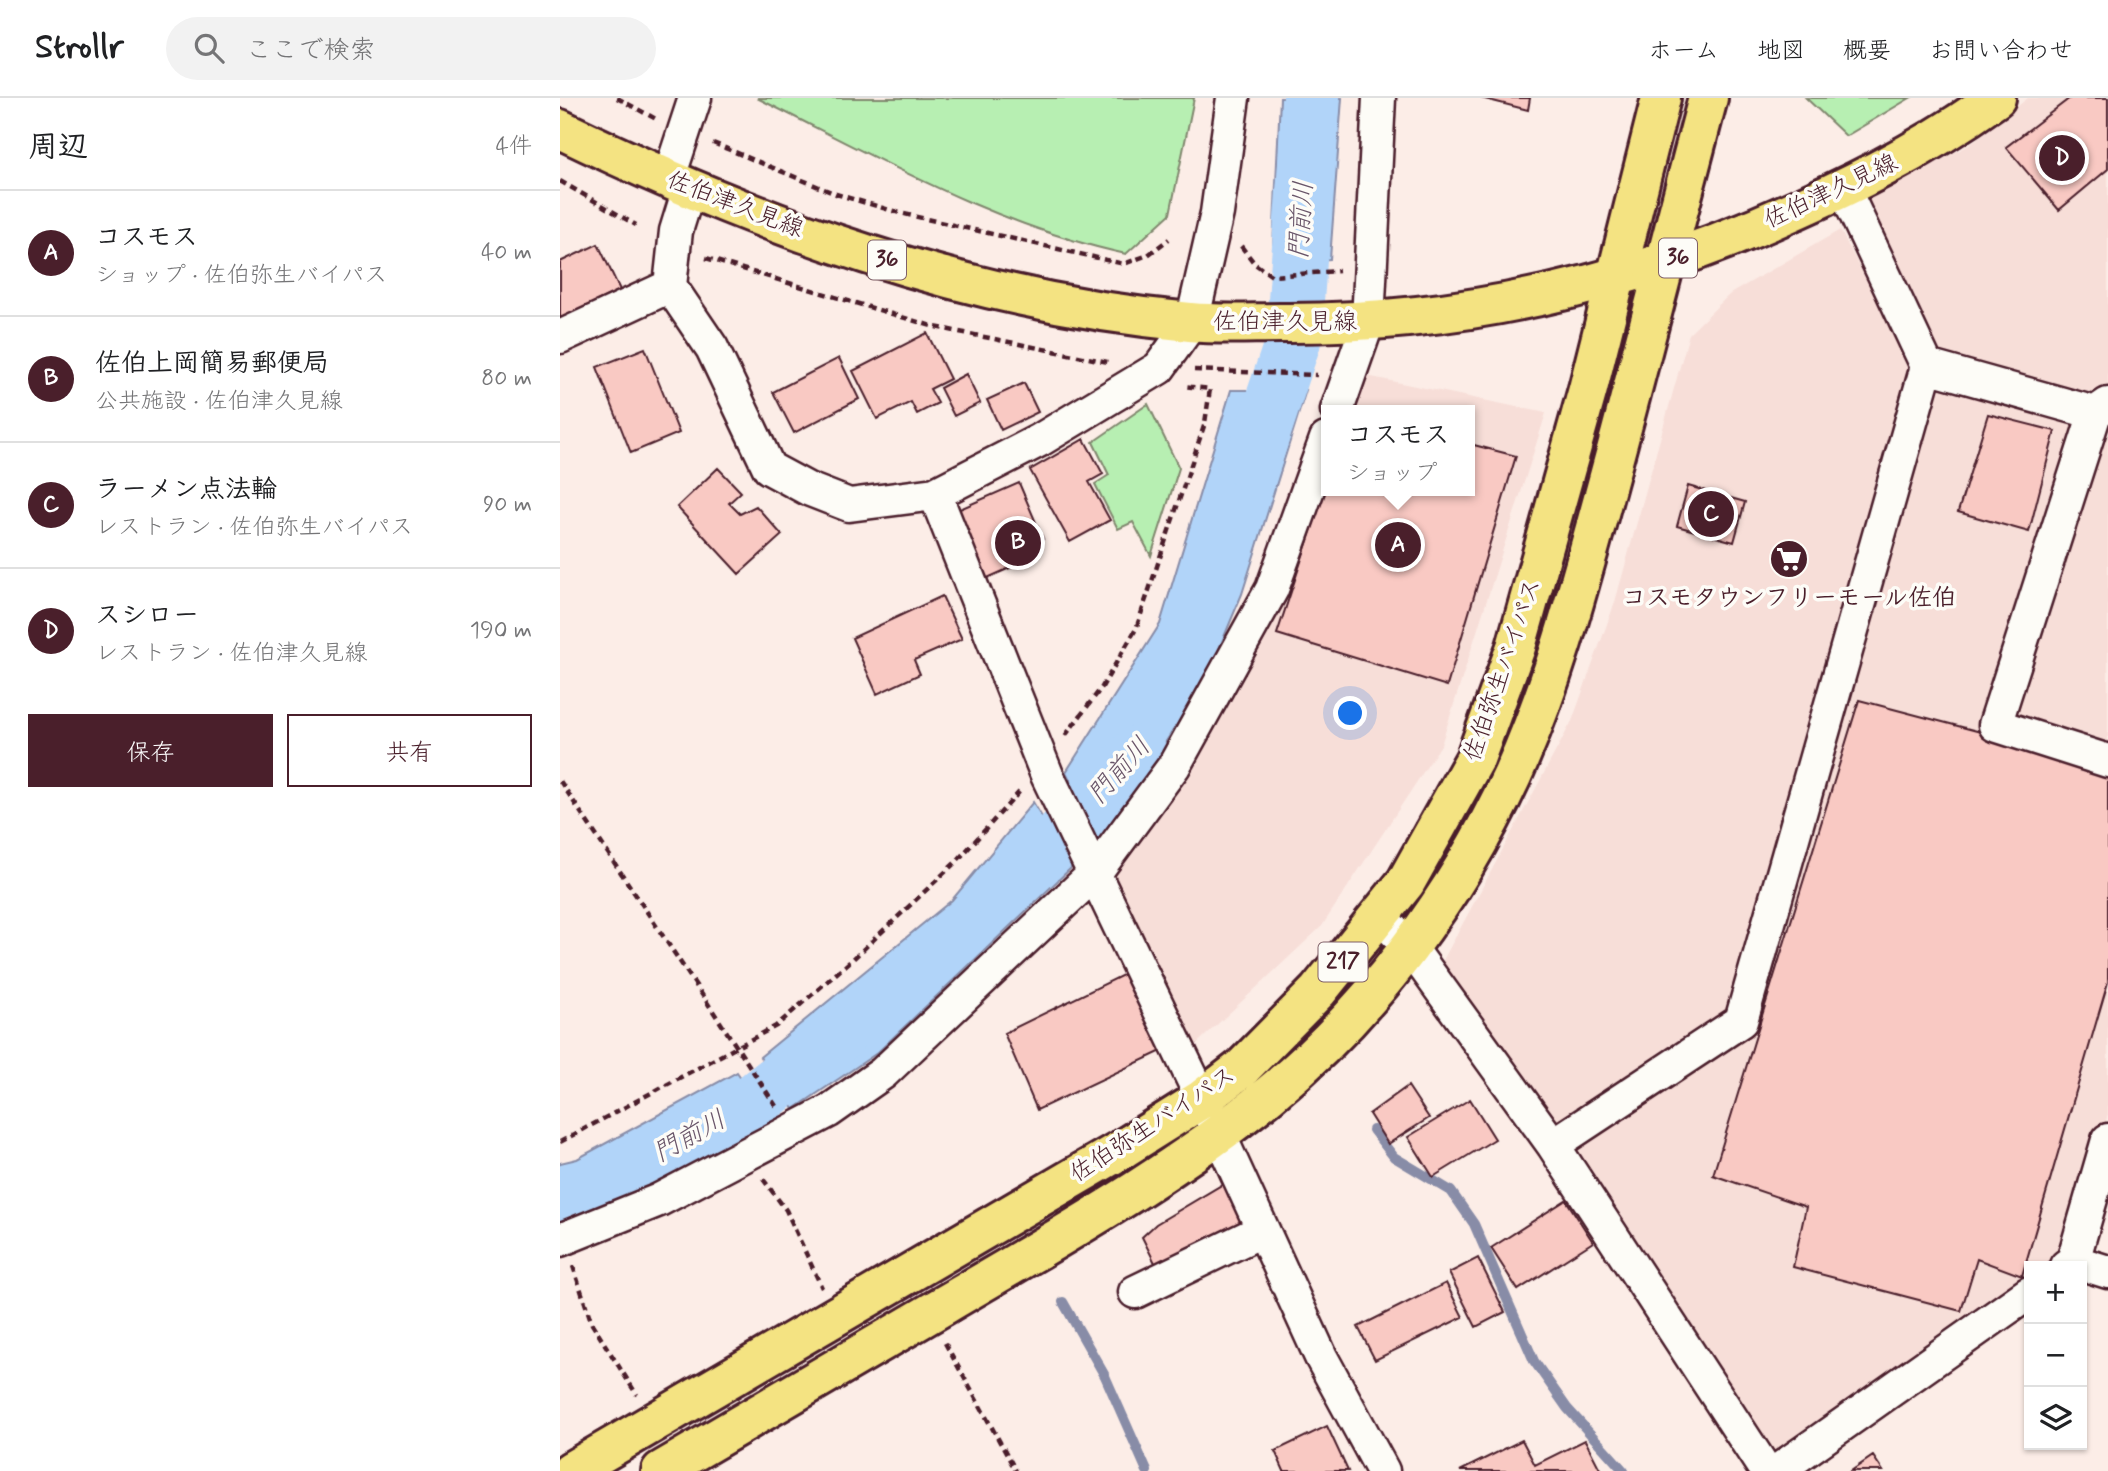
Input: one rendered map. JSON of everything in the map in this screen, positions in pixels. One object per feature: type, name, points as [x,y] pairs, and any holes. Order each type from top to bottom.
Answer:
[{"type":"main road","name":"佐伯弥生バイパス","points":[[571,1471],[1124,1148],[1202,1099],[1242,1068],[1318,991],[1380,917],[1406,882],[1475,759],[1516,647],[1588,389],[1661,98]]},
{"type":"main road","name":"佐伯弥生バイパス","points":[[661,1471],[1046,1246],[1219,1134],[1273,1092],[1366,1002],[1410,947],[1479,841],[1534,726],[1576,597],[1708,98]]},
{"type":"main road","name":"佐伯津久見線","points":[[560,129],[678,184],[876,257],[991,289],[1192,322],[1328,324],[1368,322],[1488,306],[1554,294],[1665,264],[1844,189],[1916,151],[1996,98]]},
{"type":"street","points":[[695,98],[684,131],[670,286],[712,348],[769,468],[808,489],[849,505],[935,494],[1168,369],[1192,322],[1217,212],[1233,98]]},
{"type":"street","points":[[1339,405],[1368,322],[1379,98]]},
{"type":"street","points":[[1553,1146],[1741,1021],[1927,366],[1844,189]]},
{"type":"street","points":[[560,337],[670,286]]},
{"type":"street","points":[[1927,366],[2102,409],[1995,725],[2108,761]]},
{"type":"street","points":[[562,1239],[659,1200],[829,1111],[883,1073],[1090,866],[1174,766],[1272,589],[1321,453]]},
{"type":"street","points":[[935,494],[1044,770],[1219,1134],[1321,1357],[1383,1471]]},
{"type":"street","points":[[1380,917],[1410,947],[1553,1146],[1766,1471]]},
{"type":"street","points":[[2071,1261],[2108,1140]]},
{"type":"street","points":[[1135,1292],[1263,1230]]},
{"type":"street","points":[[2087,1268],[2108,1272]]},
{"type":"street","points":[[1777,1471],[2024,1297]]},
{"type":"path","points":[[617,98],[768,168],[862,202],[1124,264],[1148,255],[1169,239]]},
{"type":"path","points":[[560,181],[636,225]]},
{"type":"path","points":[[1240,244],[1255,264],[1272,276],[1341,271]]},
{"type":"path","points":[[706,258],[935,327],[1101,362],[1168,369],[1312,377]]},
{"type":"path","points":[[560,1142],[740,1049],[776,1026],[956,862],[1044,770],[1102,687],[1136,629],[1205,423],[1210,390],[1181,385],[1168,369]]},
{"type":"path","points":[[560,781],[783,1117]]},
{"type":"path","points":[[746,1154],[786,1210],[835,1317]]},
{"type":"path","points":[[562,1239],[592,1324],[654,1422]]},
{"type":"path","points":[[944,1340],[1016,1471]]},
{"type":"shaded area","points":[[2028,98],[2108,98],[2108,395],[2096,406],[1937,362],[1865,200],[1969,145]]},
{"type":"shaded area","points":[[1840,230],[1912,367],[1733,1013],[1555,1135],[1441,964],[1572,721],[1615,602],[1689,334],[1730,294]]},
{"type":"shaded area","points":[[1362,375],[1546,413],[1441,745],[1322,926],[1189,1051],[1108,875],[1321,474],[1321,496],[1475,496],[1475,405],[1350,405]]},
{"type":"shaded area","points":[[1932,380],[2085,421],[1984,727],[2108,769],[2108,1114],[2067,1258],[2062,1261],[2024,1261],[2024,1287],[1771,1463],[1565,1147],[1745,1023]]},
{"type":"shaded area","points":[[2108,415],[2108,751],[2009,718]]},
{"type":"green space","points":[[757,98],[1194,98],[1170,214],[1126,254],[1077,242],[983,208],[937,188]]},
{"type":"green space","points":[[1806,98],[1910,98],[1846,136]]},
{"type":"green space","points":[[1148,404],[1179,468],[1151,556],[1133,522],[1118,529],[1095,484],[1109,475],[1093,442]]},
{"type":"water","points":[[1280,98],[1342,98],[1330,259],[1285,262],[1273,247]]},
{"type":"water","points":[[1231,390],[1306,390],[1242,594],[1206,680],[1101,841],[1066,772],[1160,624]]},
{"type":"water","points":[[1033,802],[1072,867],[877,1053],[794,1109],[760,1057],[952,900]]},
{"type":"water","points":[[737,1072],[774,1125],[584,1216],[560,1224],[560,1163],[577,1159]]},
{"type":"building","points":[[1481,98],[1530,98],[1528,110]]},
{"type":"building","points":[[2070,98],[2108,98],[2108,169],[2059,210],[2006,147]]},
{"type":"building","points":[[598,244],[620,290],[560,319],[560,262]]},
{"type":"building","points":[[927,333],[950,379],[930,389],[938,403],[917,414],[911,402],[877,419],[853,371]]},
{"type":"building","points":[[645,348],[679,433],[631,453],[597,367]]},
{"type":"building","points":[[839,358],[859,399],[794,433],[773,392]]},
{"type":"building","points":[[966,374],[980,403],[954,416],[940,388]]},
{"type":"building","points":[[1024,383],[1038,412],[1001,430],[987,400]]},
{"type":"building","points":[[1988,414],[2055,431],[2029,532],[1958,512]]},
{"type":"building","points":[[1084,439],[1103,474],[1089,482],[1110,520],[1070,542],[1030,470]]},
{"type":"building","points":[[1475,445],[1516,456],[1447,686],[1277,634],[1323,496],[1475,496]]},
{"type":"building","points":[[718,468],[741,492],[729,503],[740,514],[756,506],[782,535],[739,574],[677,507]]},
{"type":"building","points":[[1019,483],[1043,539],[1014,552],[1019,564],[983,580],[953,512]]},
{"type":"building","points":[[1688,486],[1745,502],[1734,542],[1677,526]]},
{"type":"building","points":[[942,596],[962,639],[914,660],[920,674],[877,694],[852,638]]},
{"type":"building","points":[[1859,700],[1977,731],[2108,776],[2108,982],[2026,1261],[2024,1261],[2022,1276],[1977,1259],[1961,1311],[1793,1267],[1806,1207],[1713,1175]]},
{"type":"building","points":[[1129,972],[1166,1049],[1037,1110],[1004,1033]]},
{"type":"building","points":[[1408,1086],[1429,1118],[1388,1144],[1369,1114]]},
{"type":"building","points":[[1470,1099],[1495,1139],[1433,1177],[1408,1137]]},
{"type":"building","points":[[1225,1183],[1246,1222],[1157,1267],[1142,1237],[1156,1224]]},
{"type":"building","points":[[1566,1200],[1593,1242],[1518,1290],[1491,1248]]},
{"type":"building","points":[[1478,1258],[1505,1312],[1476,1327],[1449,1273]]},
{"type":"building","points":[[1446,1283],[1463,1317],[1375,1360],[1358,1327]]},
{"type":"building","points":[[1327,1426],[1348,1471],[1284,1471],[1275,1451]]},
{"type":"building","points":[[1522,1440],[1535,1465],[1585,1440],[1601,1471],[1460,1471]]},
{"type":"building","points":[[1873,1456],[1883,1471],[1851,1471]]},
{"type":"waterway","name":"門前川","points":[[1252,464],[1293,341],[1311,98]]},
{"type":"waterway","name":"門前川","points":[[999,893],[1059,839],[1139,753]]},
{"type":"waterway","name":"門前川","points":[[560,1194],[611,1182],[750,1104],[838,1035]]},
{"type":"waterway","points":[[1373,1130],[1394,1157],[1451,1191],[1474,1224],[1534,1361],[1567,1408],[1624,1471]]},
{"type":"waterway","points":[[1063,1302],[1105,1376],[1147,1471]]},
{"type":"place","name":"スシロー","points":[[2062,158]]},
{"type":"place","name":"ラーメン点法輪","points":[[1711,514]]},
{"type":"place","name":"佐伯上岡簡易郵便局","points":[[1018,543]]},
{"type":"place","name":"コスモス","points":[[1398,545]]},
{"type":"place","name":"コスモタウンフリーモール佐伯","points":[[1789,559]]}]
